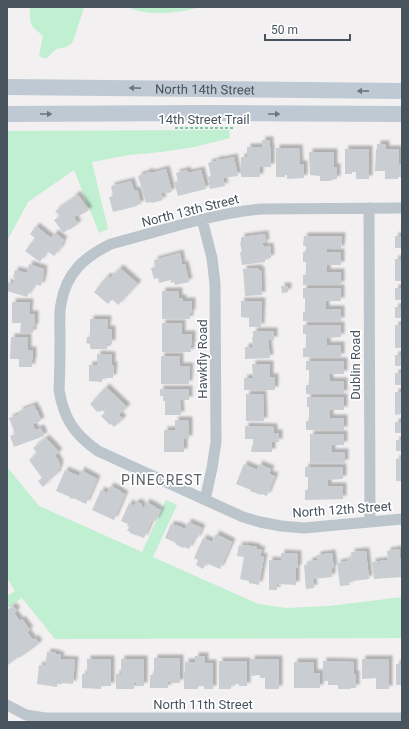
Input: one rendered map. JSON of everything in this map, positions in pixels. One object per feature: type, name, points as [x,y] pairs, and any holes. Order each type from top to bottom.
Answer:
[{"type":"main road","name":"North 14th Street","points":[[7,87],[402,91]]},
{"type":"main road","name":"North 14th Street","points":[[7,114],[402,114]]},
{"type":"street","name":"Dublin Road","points":[[369,208],[370,522]]},
{"type":"street","name":"North 13th Street","points":[[71,424],[65,412],[59,390],[61,306],[64,290],[71,276],[80,264],[99,250],[111,244],[202,219],[238,211],[261,209],[402,208]]},
{"type":"street","name":"Hawkfly Road","points":[[202,219],[212,258],[215,284],[216,442],[205,500]]},
{"type":"street","name":"North 12th Street","points":[[71,424],[85,442],[98,451],[243,517],[260,522],[304,528],[402,519]]},
{"type":"street","name":"North 11th Street","points":[[7,704],[26,715],[45,718],[277,720],[402,718]]},
{"type":"path","name":"14th Street Trail","points":[[173,128],[236,128]]},
{"type":"green space","points":[[30,7],[84,7],[72,43],[66,47],[56,49],[47,58],[42,58],[39,55],[43,36],[32,25],[30,19]]},
{"type":"green space","points":[[128,7],[200,7],[183,11],[154,13],[135,10]]},
{"type":"green space","points":[[229,130],[230,138],[194,147],[129,155],[92,162],[108,229],[99,233],[74,170],[28,202],[7,241],[7,131]]},
{"type":"green space","points":[[7,467],[39,506],[142,552],[166,500],[177,505],[153,557],[258,604],[286,608],[329,606],[402,597],[402,638],[55,639],[22,598],[7,608],[7,596],[15,591],[7,578]]},
{"type":"building","points":[[262,140],[270,140],[271,167],[260,167],[260,177],[241,177],[241,157],[247,157],[247,147],[262,147]]},
{"type":"building","points":[[377,144],[386,144],[386,149],[399,149],[399,164],[402,164],[402,177],[398,177],[398,179],[385,179],[385,171],[375,171]]},
{"type":"building","points":[[276,148],[299,148],[300,164],[304,164],[304,178],[287,179],[287,175],[285,175],[285,177],[276,177]]},
{"type":"building","points":[[345,149],[369,149],[369,179],[356,179],[356,172],[352,172],[352,174],[345,174]]},
{"type":"building","points":[[309,152],[334,152],[334,167],[337,167],[337,179],[331,181],[320,181],[320,176],[310,175]]},
{"type":"building","points":[[234,157],[238,176],[223,178],[225,186],[210,189],[208,177],[211,176],[208,163]]},
{"type":"building","points":[[166,169],[172,192],[164,194],[164,192],[161,193],[163,200],[146,203],[138,176],[147,172],[152,173]]},
{"type":"building","points":[[187,170],[188,173],[201,170],[206,189],[178,196],[174,182],[178,181],[176,173]]},
{"type":"building","points":[[131,181],[134,191],[137,190],[138,192],[141,204],[113,212],[109,197],[113,196],[111,186]]},
{"type":"building","points":[[76,195],[78,195],[89,210],[79,216],[74,217],[78,224],[63,233],[54,220],[60,216],[55,211],[73,199]]},
{"type":"building","points":[[36,226],[51,238],[55,233],[64,240],[61,245],[62,246],[54,256],[47,251],[40,262],[25,251],[35,238],[30,234]]},
{"type":"building","points":[[265,234],[266,243],[263,243],[263,245],[264,247],[270,246],[271,258],[265,259],[265,262],[242,265],[240,252],[242,252],[240,243],[241,237]]},
{"type":"building","points":[[304,236],[342,236],[341,249],[327,249],[327,252],[341,252],[341,265],[327,265],[327,272],[341,272],[341,285],[303,285],[303,275],[306,275],[306,262],[303,262],[303,252],[306,251],[306,246],[303,246]]},
{"type":"building","points":[[395,236],[402,236],[402,248],[395,248]]},
{"type":"building","points":[[180,253],[181,264],[185,264],[189,282],[175,285],[174,282],[171,283],[171,280],[159,283],[158,278],[154,279],[151,268],[155,267],[154,260]]},
{"type":"building","points":[[395,259],[402,259],[402,281],[395,281]]},
{"type":"building","points":[[29,264],[44,269],[41,286],[34,284],[27,297],[7,291],[7,282],[13,284],[15,270],[27,273]]},
{"type":"building","points":[[120,268],[138,284],[118,305],[112,299],[108,304],[94,292],[107,276],[110,278]]},
{"type":"building","points":[[259,268],[259,270],[261,270],[262,295],[245,296],[243,269]]},
{"type":"building","points":[[281,286],[288,286],[288,292],[282,293]]},
{"type":"building","points":[[303,288],[341,288],[341,301],[326,301],[326,309],[341,309],[341,321],[303,321],[303,312],[305,312],[305,298],[303,298]]},
{"type":"building","points":[[395,288],[402,288],[402,300],[395,300]]},
{"type":"building","points":[[162,291],[179,291],[179,298],[183,298],[183,301],[192,301],[192,313],[190,313],[190,319],[162,319]]},
{"type":"building","points":[[241,301],[262,301],[261,327],[249,327],[249,318],[241,317]]},
{"type":"building","points":[[12,302],[30,302],[29,314],[35,314],[35,327],[33,327],[33,333],[20,333],[21,323],[12,323]]},
{"type":"building","points":[[395,307],[402,307],[402,318],[395,318]]},
{"type":"building","points":[[90,319],[108,319],[107,329],[112,329],[112,344],[107,343],[107,349],[91,349],[90,344],[86,343],[87,337],[90,337]]},
{"type":"building","points":[[162,323],[182,323],[182,334],[192,334],[191,352],[162,352]]},
{"type":"building","points":[[303,325],[341,325],[341,337],[327,338],[327,345],[341,345],[341,357],[303,357],[303,348],[306,348],[306,334],[303,334]]},
{"type":"building","points":[[395,325],[402,325],[402,348],[395,348]]},
{"type":"building","points":[[253,331],[274,331],[274,340],[268,340],[270,358],[245,359],[245,347],[253,347]]},
{"type":"building","points":[[11,337],[28,337],[28,350],[33,350],[32,367],[19,367],[19,359],[10,359]]},
{"type":"building","points":[[97,354],[112,355],[112,365],[114,365],[113,378],[102,378],[102,382],[89,381],[89,365],[97,365]]},
{"type":"building","points":[[395,355],[402,355],[402,366],[395,366]]},
{"type":"building","points":[[161,356],[180,356],[180,366],[190,366],[189,384],[161,384]]},
{"type":"building","points":[[306,361],[344,361],[344,374],[329,374],[330,381],[344,381],[344,394],[306,394],[306,385],[309,385],[309,370],[306,370]]},
{"type":"building","points":[[252,364],[270,364],[270,377],[275,377],[275,390],[244,390],[244,378],[253,378]]},
{"type":"building","points":[[395,373],[402,373],[402,385],[395,385]]},
{"type":"building","points":[[106,387],[127,407],[119,415],[123,419],[114,427],[101,416],[105,413],[102,410],[97,412],[90,404]]},
{"type":"building","points":[[160,389],[189,389],[189,400],[180,400],[181,415],[165,415],[165,401],[163,401],[163,396],[160,396]]},
{"type":"building","points":[[395,392],[402,392],[402,414],[395,415]]},
{"type":"building","points":[[246,394],[263,394],[264,421],[246,421]]},
{"type":"building","points":[[307,397],[344,397],[344,410],[330,410],[330,418],[344,418],[344,430],[306,430],[306,421],[309,421]]},
{"type":"building","points":[[34,405],[41,421],[33,424],[35,430],[41,428],[44,436],[14,447],[10,436],[15,434],[9,418],[20,414],[19,411]]},
{"type":"building","points":[[175,420],[189,420],[189,439],[184,439],[184,452],[164,452],[164,430],[175,430]]},
{"type":"building","points":[[395,422],[402,422],[402,433],[395,433]]},
{"type":"building","points":[[245,426],[274,427],[274,433],[279,433],[279,442],[272,442],[272,452],[251,452],[253,439],[245,439]]},
{"type":"building","points":[[310,434],[344,434],[344,445],[332,445],[332,452],[345,452],[345,463],[310,463]]},
{"type":"building","points":[[46,438],[59,452],[55,456],[60,463],[57,471],[58,473],[43,487],[38,481],[42,478],[29,460],[37,453],[33,448]]},
{"type":"building","points":[[396,440],[402,440],[402,451],[396,451]]},
{"type":"building","points":[[396,459],[402,459],[402,481],[396,481]]},
{"type":"building","points":[[244,464],[257,470],[259,464],[271,469],[269,474],[275,476],[267,496],[250,491],[251,490],[236,484]]},
{"type":"building","points":[[305,467],[343,467],[343,479],[328,480],[328,486],[343,486],[343,499],[305,500],[305,490],[308,490],[308,477],[305,477]]},
{"type":"building","points":[[65,470],[79,476],[81,470],[97,479],[86,504],[73,498],[69,498],[70,497],[56,491]]},
{"type":"building","points":[[110,486],[125,494],[114,520],[92,510],[101,490],[107,493]]},
{"type":"building","points":[[136,502],[142,504],[141,506],[144,508],[146,502],[161,510],[156,521],[152,520],[144,538],[127,531],[129,527],[127,526],[128,524],[121,521],[129,503],[134,506]]},
{"type":"building","points":[[188,522],[202,528],[197,539],[194,538],[189,549],[183,548],[165,538],[171,524],[185,529]]},
{"type":"building","points":[[216,534],[232,542],[220,569],[206,563],[203,569],[196,565],[198,560],[194,558],[203,538],[212,542]]},
{"type":"building","points":[[239,545],[257,547],[257,549],[262,550],[260,556],[264,557],[259,585],[240,579],[244,557],[237,556]]},
{"type":"building","points":[[399,549],[402,577],[374,579],[372,562],[388,561],[387,551]]},
{"type":"building","points":[[366,551],[369,579],[353,581],[349,582],[350,585],[340,586],[337,563],[348,561],[347,558],[352,558],[351,552]]},
{"type":"building","points":[[281,553],[298,554],[296,585],[277,584],[277,590],[269,590],[269,560],[281,561]]},
{"type":"building","points":[[332,553],[334,568],[332,568],[332,577],[313,579],[314,588],[306,589],[304,565],[309,564],[309,561],[317,560],[317,555]]},
{"type":"building","points":[[13,606],[17,611],[14,613],[20,621],[22,619],[30,630],[27,632],[33,640],[35,638],[39,643],[8,665],[7,610]]},
{"type":"building","points":[[47,652],[61,655],[60,659],[75,660],[73,684],[62,683],[57,684],[57,687],[37,684],[39,665],[45,666]]},
{"type":"building","points":[[195,656],[205,656],[205,663],[213,663],[213,689],[204,689],[204,686],[198,686],[198,689],[184,689],[185,662],[195,662]]},
{"type":"building","points":[[154,658],[180,658],[180,683],[168,682],[168,688],[150,688],[150,675],[154,675]]},
{"type":"building","points":[[87,659],[111,659],[111,686],[103,686],[103,684],[101,684],[101,689],[82,688],[82,674],[87,674]]},
{"type":"building","points":[[121,659],[144,659],[144,686],[136,686],[136,683],[134,683],[134,689],[116,689],[116,674],[121,674]]},
{"type":"building","points":[[251,659],[279,659],[279,689],[265,689],[265,678],[260,678],[260,675],[251,676]]},
{"type":"building","points":[[362,659],[389,659],[389,689],[376,689],[376,678],[362,679]]},
{"type":"building","points":[[219,661],[247,661],[247,686],[239,686],[239,684],[231,685],[231,689],[219,689]]},
{"type":"building","points":[[323,661],[354,662],[356,688],[338,689],[338,685],[328,685],[328,681],[323,681]]},
{"type":"building","points":[[294,662],[314,662],[314,673],[320,673],[320,688],[294,688]]},
{"type":"building","points":[[396,664],[402,664],[402,685],[396,685]]},
{"type":"district","name":"PINECREST","points":[[162,480]]}]
